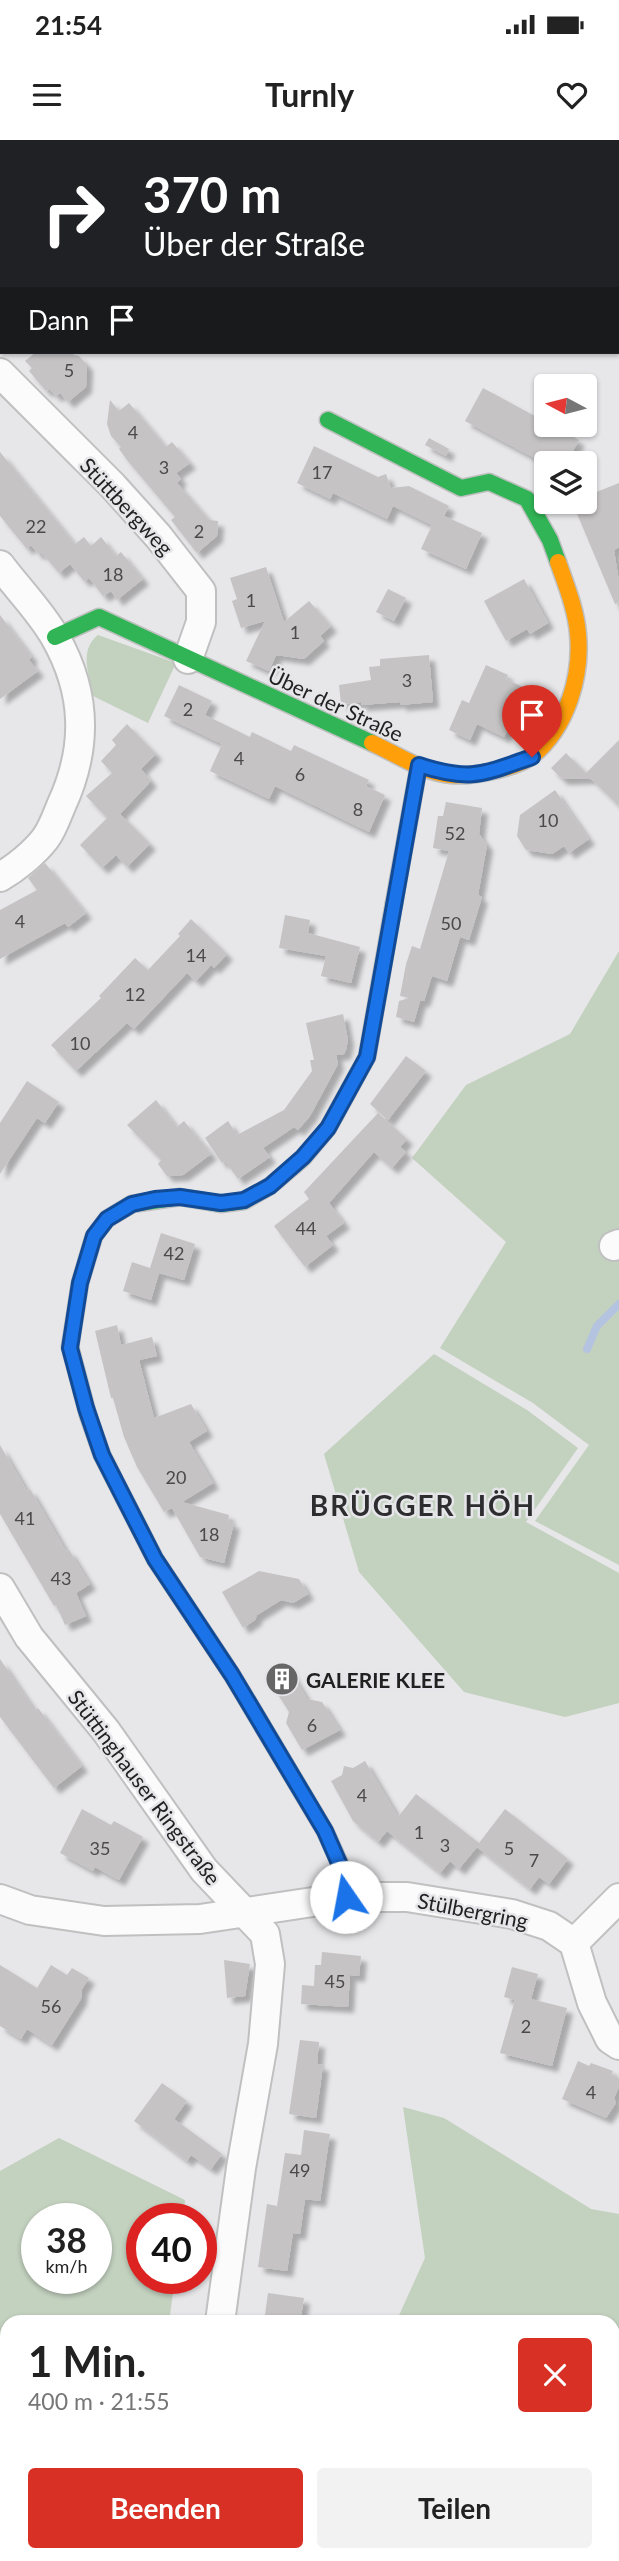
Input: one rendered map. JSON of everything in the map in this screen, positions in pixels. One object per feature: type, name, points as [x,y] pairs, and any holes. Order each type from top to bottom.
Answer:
[{"type":"street","name":"Stüttbergweg","points":[[0,373],[113,486],[158,536],[201,591],[201,622],[188,659]]},
{"type":"street","name":"Über der Straße","points":[[55,637],[99,617],[419,765],[449,775],[480,775],[532,757],[560,725],[576,677],[578,634],[570,597],[550,541],[527,499],[489,482],[461,488],[328,420]]},
{"type":"street","points":[[0,565],[55,637],[75,683],[82,716],[78,758],[67,793],[46,839],[0,877]]},
{"type":"street","points":[[346,1897],[339,1863],[318,1819],[232,1675],[155,1559],[102,1455],[70,1348],[80,1283],[94,1236],[107,1219],[132,1204],[155,1199],[180,1197],[221,1203],[244,1200],[270,1186],[295,1165],[328,1128],[367,1057],[419,765]]},
{"type":"street","name":"Stüttinghauser Ringstraße","points":[[0,1588],[29,1637],[106,1731],[204,1870],[265,1934],[270,1964],[263,2044],[241,2168],[221,2315]]},
{"type":"street","name":"Stülbergring","points":[[0,1899],[30,1910],[104,1921],[200,1919],[346,1897],[407,1898],[512,1913],[549,1926],[574,1943]]},
{"type":"street","points":[[619,1898],[574,1943],[592,2003],[610,2039],[619,2045]]},
{"type":"green space","points":[[98,635],[176,663],[148,723],[93,696],[87,656],[88,648]]},
{"type":"green space","points":[[619,951],[619,1565],[535,1521],[589,1445],[533,1403],[440,1348],[506,1242],[412,1158],[466,1085],[570,1034]]},
{"type":"green space","points":[[434,1354],[527,1410],[578,1448],[526,1522],[619,1573],[619,1703],[565,1717],[464,1692],[359,1572],[324,1454]]},
{"type":"green space","points":[[403,2107],[444,2118],[591,2209],[619,2214],[619,2315],[399,2315],[425,2258]]},
{"type":"green space","points":[[59,2138],[185,2200],[185,2203],[126,2203],[126,2294],[173,2294],[170,2315],[0,2315],[0,2171]]},
{"type":"building","points":[[34,354],[79,356],[87,365],[86,387],[68,402],[60,393],[56,396],[49,389],[46,391],[29,371],[32,368],[25,361]]},
{"type":"building","points":[[483,388],[534,416],[534,438],[579,440],[573,451],[534,451],[534,458],[465,421]]},
{"type":"building","points":[[110,400],[119,411],[129,403],[166,447],[172,442],[190,463],[176,473],[181,479],[177,483],[209,520],[218,521],[217,536],[197,553],[171,520],[175,517],[127,460],[119,449],[121,447],[111,436],[107,424]]},
{"type":"building","points":[[429,438],[449,449],[446,456],[425,445]]},
{"type":"building","points":[[314,446],[378,477],[386,474],[391,488],[409,486],[449,506],[444,516],[482,533],[466,569],[421,549],[432,525],[393,506],[387,519],[333,493],[330,499],[297,483]]},
{"type":"building","points":[[0,452],[75,544],[84,537],[91,546],[101,537],[116,556],[121,552],[143,579],[117,600],[111,591],[103,596],[89,578],[84,581],[70,564],[59,573],[41,552],[38,554],[31,545],[27,549],[0,516]]},
{"type":"building","points":[[619,483],[619,547],[614,550],[619,602],[615,604],[577,514],[597,514],[597,492]]},
{"type":"building","points":[[266,567],[284,622],[309,601],[331,626],[320,636],[324,641],[304,659],[276,655],[269,671],[246,661],[265,621],[241,628],[232,601],[237,599],[230,578]]},
{"type":"building","points":[[524,579],[548,623],[530,634],[527,629],[506,641],[484,601]]},
{"type":"building","points":[[388,589],[406,598],[394,621],[376,612]]},
{"type":"building","points":[[0,615],[32,657],[29,660],[38,671],[0,699]]},
{"type":"building","points":[[429,655],[433,702],[400,705],[400,702],[341,704],[339,685],[371,680],[369,667],[380,666],[380,659]]},
{"type":"building","points":[[486,665],[508,675],[506,679],[527,689],[504,737],[477,724],[470,740],[449,730],[462,700],[469,703]]},
{"type":"building","points":[[179,685],[212,701],[205,715],[250,737],[252,732],[291,751],[294,745],[369,780],[366,786],[385,795],[369,832],[275,786],[269,799],[210,771],[222,744],[164,716]]},
{"type":"building","points":[[127,724],[156,754],[141,769],[151,781],[120,814],[150,844],[127,867],[116,855],[102,868],[80,845],[107,818],[86,796],[112,773],[101,761],[116,745],[112,740]]},
{"type":"building","points":[[619,740],[619,806],[590,778],[562,779],[551,768],[566,753],[586,773]]},
{"type":"building","points":[[555,790],[589,839],[569,853],[564,846],[552,854],[526,850],[517,836],[520,815]]},
{"type":"building","points":[[446,802],[482,808],[479,834],[487,845],[478,895],[482,897],[469,940],[460,937],[447,981],[432,976],[414,1022],[396,1017],[399,1001],[410,998],[400,996],[406,964],[412,946],[420,949],[449,851],[433,848],[438,816],[443,816]]},
{"type":"building","points":[[45,863],[86,913],[68,927],[65,923],[0,959],[0,910],[37,890],[28,878]]},
{"type":"building","points":[[285,915],[310,920],[308,933],[360,947],[351,983],[321,976],[326,956],[279,948]]},
{"type":"building","points":[[191,919],[227,954],[214,968],[211,965],[196,981],[187,973],[134,1029],[127,1023],[76,1071],[51,1045],[101,998],[99,996],[135,958],[148,970],[180,936],[178,934]]},
{"type":"building","points":[[343,1014],[348,1040],[346,1050],[344,1054],[336,1055],[338,1064],[310,1116],[298,1130],[294,1127],[263,1148],[270,1157],[238,1179],[225,1161],[222,1163],[205,1138],[228,1121],[237,1135],[284,1110],[312,1071],[310,1060],[314,1060],[306,1023]]},
{"type":"building","points":[[406,1056],[426,1071],[388,1120],[370,1104]]},
{"type":"building","points":[[27,1081],[59,1102],[45,1123],[37,1118],[0,1174],[0,1123]]},
{"type":"building","points":[[156,1100],[177,1127],[184,1121],[211,1154],[183,1175],[167,1176],[158,1164],[161,1160],[127,1125]]},
{"type":"building","points":[[378,1113],[407,1139],[400,1147],[406,1152],[392,1168],[374,1152],[329,1203],[344,1223],[326,1236],[333,1245],[305,1267],[274,1226],[309,1199],[304,1192]]},
{"type":"building","points":[[161,1233],[195,1244],[184,1280],[159,1273],[151,1300],[123,1291],[132,1262],[150,1268]]},
{"type":"building","points":[[117,1325],[121,1345],[152,1337],[157,1356],[139,1360],[154,1418],[191,1404],[207,1431],[189,1442],[213,1483],[182,1502],[229,1515],[228,1521],[234,1523],[224,1563],[200,1557],[172,1508],[164,1512],[137,1467],[111,1398],[95,1331]]},
{"type":"building","points":[[0,1445],[27,1491],[30,1489],[66,1551],[69,1550],[90,1584],[76,1593],[86,1616],[65,1625],[56,1605],[54,1606],[0,1514]]},
{"type":"building","points":[[259,1571],[299,1579],[308,1594],[293,1603],[281,1600],[257,1615],[255,1620],[243,1628],[222,1592]]},
{"type":"building","points":[[0,1659],[35,1711],[38,1708],[82,1766],[54,1788],[0,1717]]},
{"type":"building","points":[[285,1662],[307,1699],[322,1702],[340,1730],[302,1750],[286,1723],[289,1712],[265,1674]]},
{"type":"building","points":[[365,1761],[398,1817],[416,1794],[479,1843],[505,1809],[568,1859],[549,1884],[539,1877],[530,1889],[477,1847],[459,1869],[450,1861],[440,1873],[387,1831],[378,1842],[353,1821],[331,1781],[342,1775],[344,1766],[353,1768]]},
{"type":"building","points":[[82,1809],[111,1825],[114,1821],[143,1837],[119,1880],[95,1867],[93,1871],[60,1853]]},
{"type":"building","points":[[322,1952],[361,1956],[359,1976],[350,1975],[348,2007],[301,2004],[302,1985],[314,1986],[315,1965],[321,1965]]},
{"type":"building","points":[[224,1960],[250,1964],[245,1996],[227,1998]]},
{"type":"building","points":[[0,1965],[37,1988],[51,1965],[67,1975],[72,1968],[89,1978],[82,1989],[81,1999],[52,2045],[27,2029],[21,2039],[0,2026]]},
{"type":"building","points":[[512,1967],[538,1974],[531,1999],[567,2008],[552,2066],[500,2053],[515,2000],[504,1997]]},
{"type":"building","points":[[300,2040],[319,2042],[317,2064],[323,2065],[316,2118],[289,2114]]},
{"type":"building","points":[[578,2061],[613,2071],[611,2075],[619,2078],[619,2087],[614,2098],[616,2103],[606,2118],[562,2099]]},
{"type":"building","points":[[162,2083],[187,2101],[174,2119],[222,2154],[211,2169],[191,2155],[187,2161],[134,2121]]},
{"type":"building","points":[[304,2130],[330,2134],[320,2201],[305,2199],[300,2234],[293,2233],[287,2271],[258,2267],[267,2204],[277,2206],[285,2153],[301,2155]]},
{"type":"building","points":[[268,2293],[304,2298],[301,2315],[265,2315]]},
{"type":"waterway","points":[[587,1349],[597,1326],[619,1304]]},
{"type":"traffic: fast","points":[[328,420],[461,488],[489,482],[527,499],[550,540],[558,562]]},
{"type":"traffic: fast","points":[[55,637],[99,617],[372,743]]},
{"type":"traffic: fast","points":[[88,1415],[70,1347],[80,1283],[94,1236],[107,1219],[132,1204],[180,1197],[221,1204],[244,1201],[270,1186],[303,1158],[328,1128],[367,1057],[394,903]]},
{"type":"traffic: slow","points":[[372,743],[431,771],[451,775],[494,771],[517,764],[533,755],[555,730],[563,715],[570,700],[577,667],[577,625],[558,562]]},
{"type":"traffic: slow","points":[[394,903],[419,765]]},
{"type":"traffic: slow","points":[[88,1415],[102,1455],[155,1559],[232,1675],[325,1831],[339,1862],[346,1897]]},
{"type":"place","name":"GALERIE KLEE","points":[[282,1679]]},
{"type":"district","name":"BRÜGGER HÖH","points":[[423,1505]]},
{"type":"route","points":[[346,1897],[339,1863],[325,1831],[232,1675],[155,1559],[102,1455],[70,1348],[80,1283],[94,1236],[107,1219],[132,1204],[155,1199],[180,1197],[221,1203],[244,1200],[270,1186],[303,1157],[328,1128],[367,1057],[419,765],[449,775],[480,775],[532,757]]}]
